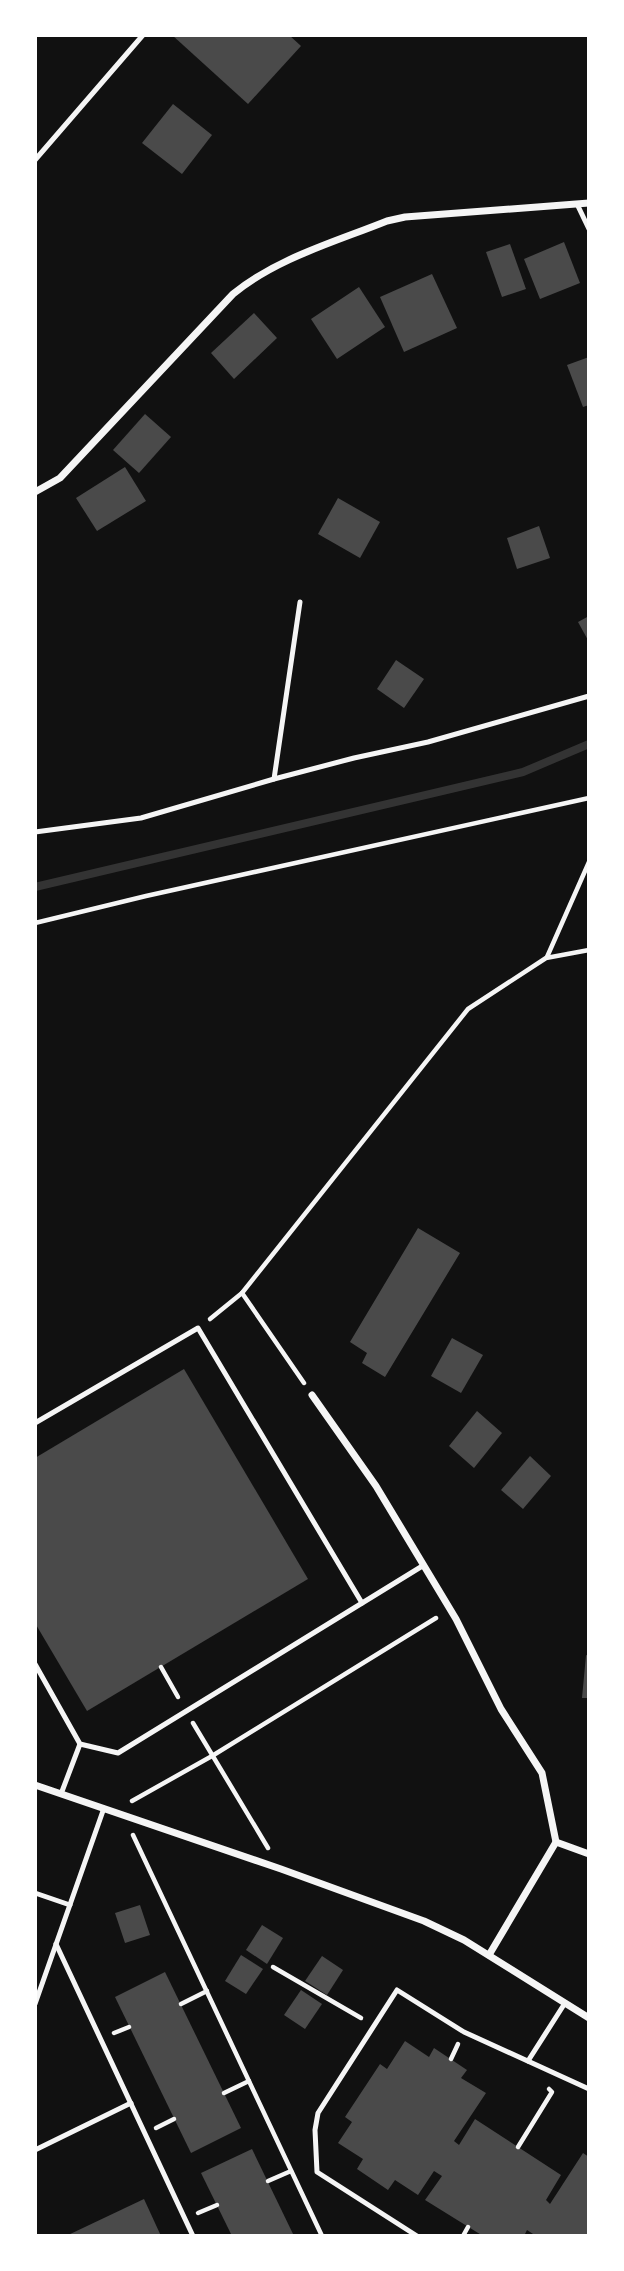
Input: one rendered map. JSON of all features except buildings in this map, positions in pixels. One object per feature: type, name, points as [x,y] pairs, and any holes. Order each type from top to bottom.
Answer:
[{"type":"street","points":[[35,492],[60,478],[233,294],[272,267],[405,216],[589,203]]},
{"type":"street","points":[[312,1395],[376,1486],[450,1609],[501,1709],[542,1773],[556,1842],[489,1955]]},
{"type":"street","points":[[35,1785],[424,1921],[489,1955],[589,2018]]},
{"type":"street","points":[[556,1842],[589,1854]]},
{"type":"lane","points":[[35,160],[142,35]]},
{"type":"lane","points":[[577,203],[589,229]]},
{"type":"lane","points":[[274,779],[300,602]]},
{"type":"lane","points":[[35,832],[141,818],[274,779],[428,742],[589,696]]},
{"type":"lane","points":[[35,1423],[198,1328],[362,1603]]},
{"type":"lane","points":[[35,1664],[80,1744],[118,1753],[424,1565]]},
{"type":"lane","points":[[61,1794],[80,1744]]},
{"type":"lane","points":[[35,2004],[104,1808]]},
{"type":"lane","points":[[35,1893],[70,1905]]},
{"type":"lane","points":[[56,1944],[193,2236]]},
{"type":"lane","points":[[417,2236],[317,2172],[315,2130],[318,2113],[397,1990],[464,2032],[589,2089]]},
{"type":"lane","points":[[528,2061],[565,2003]]},
{"type":"lane","points":[[35,2150],[131,2103]]},
{"type":"path","points":[[35,923],[589,798]]},
{"type":"path","points":[[546,958],[589,862]]},
{"type":"path","points":[[198,1328],[242,1293],[468,1009],[546,958],[589,950]]},
{"type":"path","points":[[242,1293],[312,1395]]},
{"type":"path","points":[[113,1811],[212,1756],[450,1609]]},
{"type":"path","points":[[161,1667],[281,1869]]},
{"type":"path","points":[[124,1815],[322,2236]]},
{"type":"path","points":[[273,1967],[373,2026]]},
{"type":"path","points":[[181,2004],[206,1991]]},
{"type":"path","points":[[518,2147],[552,2092],[528,2061]]},
{"type":"path","points":[[224,2093],[249,2080]]},
{"type":"path","points":[[268,2181],[291,2171]]},
{"type":"path","points":[[463,2236],[468,2227]]},
{"type":"waterway","points":[[35,887],[523,772],[589,744]]}]
